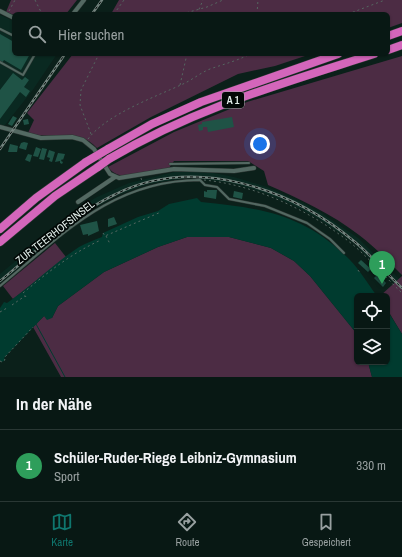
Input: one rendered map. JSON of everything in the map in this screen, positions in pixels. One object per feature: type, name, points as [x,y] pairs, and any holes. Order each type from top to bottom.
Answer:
[{"type":"highway","points":[[390,35],[402,31]]},
{"type":"highway","points":[[390,39],[402,36]]},
{"type":"highway","points":[[390,50],[402,45]]},
{"type":"highway","points":[[390,51],[402,49]]},
{"type":"highway","points":[[309,64],[332,56]]},
{"type":"highway","name":"A 1","points":[[0,229],[36,198],[86,162],[152,124],[201,102],[336,56]]},
{"type":"highway","name":"A 1","points":[[0,242],[50,200],[98,166],[157,132],[205,111],[266,89],[368,56]]},
{"type":"highway","points":[[365,57],[371,56]]},
{"type":"street","points":[[75,12],[84,0]]},
{"type":"street","points":[[0,12],[12,17]]},
{"type":"street","points":[[0,127],[41,138],[72,137],[86,141],[110,174],[115,177],[124,178],[174,169],[234,171],[254,168]]},
{"type":"street","points":[[78,202],[115,177]]},
{"type":"lane","points":[[0,29],[12,35]]},
{"type":"lane","points":[[0,62],[23,75],[34,56]]},
{"type":"lane","points":[[170,164],[249,163]]},
{"type":"lane","name":"ZUR TEERHOFSINSEL","points":[[0,286],[92,211],[114,199],[144,187],[170,181],[200,180],[205,185],[217,187],[229,199],[265,206],[307,223],[330,239],[344,253]]},
{"type":"path","points":[[7,15],[15,0]]},
{"type":"path","points":[[35,0],[41,12]]},
{"type":"path","points":[[115,12],[124,0]]},
{"type":"path","points":[[198,10],[202,0]]},
{"type":"path","points":[[190,12],[223,0]]},
{"type":"path","points":[[257,12],[258,0]]},
{"type":"path","points":[[353,12],[385,0]]},
{"type":"path","points":[[92,134],[80,105],[81,90],[98,56]]},
{"type":"path","points":[[179,86],[186,56]]},
{"type":"path","points":[[86,141],[92,134],[129,110],[156,95],[179,86],[210,69],[234,62],[246,56]]},
{"type":"path","points":[[140,175],[144,187]]},
{"type":"path","points":[[103,233],[105,236],[161,212]]},
{"type":"path","points":[[106,236],[110,244]]},
{"type":"path","points":[[12,305],[26,296],[23,293],[74,252],[101,240]]},
{"type":"path","points":[[0,312],[7,308]]},
{"type":"path","points":[[0,361],[2,362],[5,360],[4,358],[33,327]]},
{"type":"shaded area","points":[[11,0],[77,0],[68,12],[12,12],[12,14],[6,12]]},
{"type":"shaded area","points":[[119,0],[402,0],[402,23],[390,27],[390,12],[112,12]]},
{"type":"shaded area","points":[[0,15],[12,20],[12,56],[56,56],[32,91],[4,126],[0,125]]},
{"type":"shaded area","points":[[71,56],[305,56],[275,66],[238,74],[151,117],[97,148],[89,141],[73,136],[47,136],[28,133],[34,120],[27,113]]},
{"type":"shaded area","points":[[402,56],[402,275],[370,244],[349,227],[315,207],[268,185],[264,171],[248,161],[174,161],[169,168],[145,174],[128,176],[113,172],[108,167],[174,132],[247,102]]},
{"type":"shaded area","points":[[175,172],[208,172],[234,177],[267,187],[303,203],[323,214],[358,238],[402,282],[402,291],[354,243],[319,219],[293,205],[265,193],[232,183],[191,177],[148,184],[115,196],[87,212],[0,283],[0,274],[82,206],[97,197],[129,183]]},
{"type":"shaded area","points":[[197,198],[201,202],[223,204],[262,211],[281,216],[298,223],[315,232],[332,244],[349,259],[375,293],[354,293],[354,330],[310,276],[294,261],[271,248],[229,237],[187,237],[158,247],[104,272],[58,306],[52,318],[47,320],[44,316],[4,358],[5,360],[2,362],[0,361],[0,308],[4,302],[7,303],[79,247],[102,237],[103,233],[138,217],[158,211],[169,204]]},
{"type":"shaded area","points":[[187,237],[229,237],[271,248],[294,261],[310,276],[354,330],[354,365],[369,365],[372,377],[61,377],[33,327],[44,316],[52,318],[58,306],[104,272],[158,247]]},
{"type":"shaded area","points":[[55,243],[66,257],[13,299],[3,286]]},
{"type":"shaded area","points":[[402,276],[402,334],[390,314],[390,293],[383,293]]},
{"type":"shaded area","points":[[390,315],[402,334],[402,377],[372,377],[369,365],[390,365]]},
{"type":"building","points":[[0,34],[12,41],[12,56],[29,56],[21,70],[4,60],[2,63],[0,61]]},
{"type":"building","points":[[13,73],[22,80],[25,77],[29,80],[24,87],[30,91],[26,97],[20,92],[0,119],[0,90]]},
{"type":"building","points":[[13,116],[17,118],[12,126],[8,124]]},
{"type":"building","points":[[232,117],[234,127],[208,132],[207,127],[203,127],[203,130],[199,131],[198,125],[202,124],[202,122]]},
{"type":"building","points":[[28,119],[29,124],[24,125],[23,120]]},
{"type":"building","points":[[21,143],[28,143],[26,150],[19,148]]},
{"type":"building","points":[[10,144],[18,146],[17,152],[8,152]]},
{"type":"building","points":[[36,147],[41,149],[38,157],[33,156]]},
{"type":"building","points":[[42,148],[47,149],[44,160],[39,159]]},
{"type":"building","points":[[49,150],[55,152],[52,162],[49,161],[50,158],[47,157]]},
{"type":"building","points":[[58,153],[65,154],[63,160],[62,159],[61,161],[63,162],[62,164],[60,161],[55,162]]},
{"type":"building","points":[[28,154],[32,155],[30,162],[25,160]]},
{"type":"building","points":[[207,190],[217,190],[216,199],[204,197],[204,191],[207,192]]},
{"type":"building","points":[[234,191],[243,193],[242,199],[233,197]]},
{"type":"building","points":[[114,217],[117,224],[108,227],[108,219]]},
{"type":"building","points":[[97,221],[99,231],[88,236],[88,234],[83,235],[80,225]]},
{"type":"building","points":[[361,260],[371,269],[368,272],[358,263]]},
{"type":"building","points":[[378,274],[386,283],[383,287],[374,278]]},
{"type":"waterway","points":[[36,324],[65,377]]},
{"type":"railway","points":[[93,12],[102,0]]},
{"type":"railway","points":[[0,149],[64,56]]},
{"type":"railway","points":[[0,281],[70,222],[100,202],[116,194],[146,183],[178,177],[209,178],[241,183],[272,193],[302,206],[330,223],[355,242],[402,288]]},
{"type":"place","name":"Schüler-Ruder-Riege Leibniz-Gymnasium","points":[[382,284]]}]
